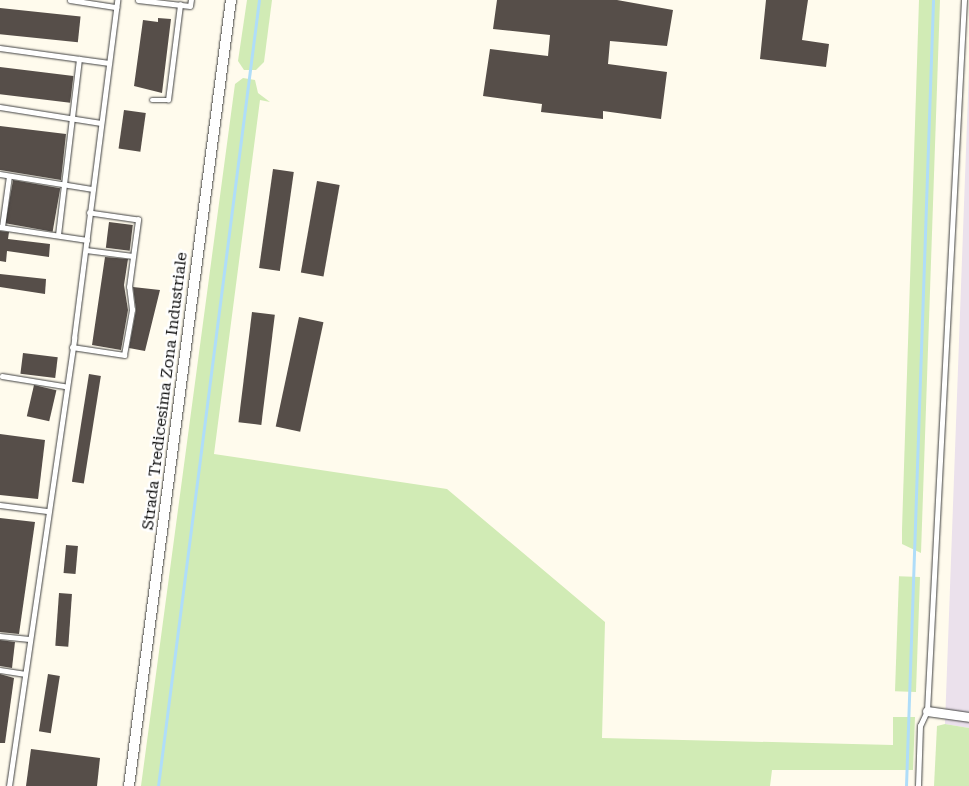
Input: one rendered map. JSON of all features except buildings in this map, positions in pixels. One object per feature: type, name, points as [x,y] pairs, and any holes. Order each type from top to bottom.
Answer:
[{"type":"street","name":"Strada Tredicesima Zona Industriale","points":[[128,786],[231,0]]},
{"type":"street","points":[[927,711],[969,717]]},
{"type":"lane","points":[[70,0],[116,7]]},
{"type":"lane","points":[[8,786],[64,386],[72,348],[86,250],[117,0]]},
{"type":"lane","points":[[138,0],[190,6],[191,0]]},
{"type":"lane","points":[[918,786],[920,726],[927,711],[964,0]]},
{"type":"lane","points":[[152,100],[168,100],[180,5]]},
{"type":"lane","points":[[0,48],[109,63]]},
{"type":"lane","points":[[58,235],[79,59]]},
{"type":"lane","points":[[0,107],[101,123]]},
{"type":"lane","points":[[0,174],[93,188]]},
{"type":"lane","points":[[9,176],[1,227],[87,240]]},
{"type":"lane","points":[[72,348],[124,355],[132,310],[129,287],[138,220],[90,213]]},
{"type":"lane","points":[[86,250],[133,256]]},
{"type":"lane","points":[[2,376],[64,386]]},
{"type":"lane","points":[[0,505],[47,511]]},
{"type":"lane","points":[[0,636],[29,639]]},
{"type":"lane","points":[[0,670],[24,674]]},
{"type":"shaded area","points":[[969,68],[969,728],[945,724]]},
{"type":"green space","points":[[247,0],[272,0],[264,62],[256,70],[244,70],[238,61]]},
{"type":"green space","points":[[919,0],[940,0],[921,553],[902,544]]},
{"type":"green space","points":[[243,78],[255,80],[258,93],[270,102],[260,100],[214,454],[447,489],[605,622],[602,738],[893,745],[893,717],[915,717],[913,770],[772,770],[770,786],[141,786],[235,84]]},
{"type":"green space","points":[[899,576],[920,577],[916,692],[895,691]]},
{"type":"green space","points":[[945,724],[969,728],[969,786],[934,786],[937,726]]},
{"type":"waterway","points":[[158,786],[259,0]]},
{"type":"waterway","points":[[906,786],[933,0]]}]
